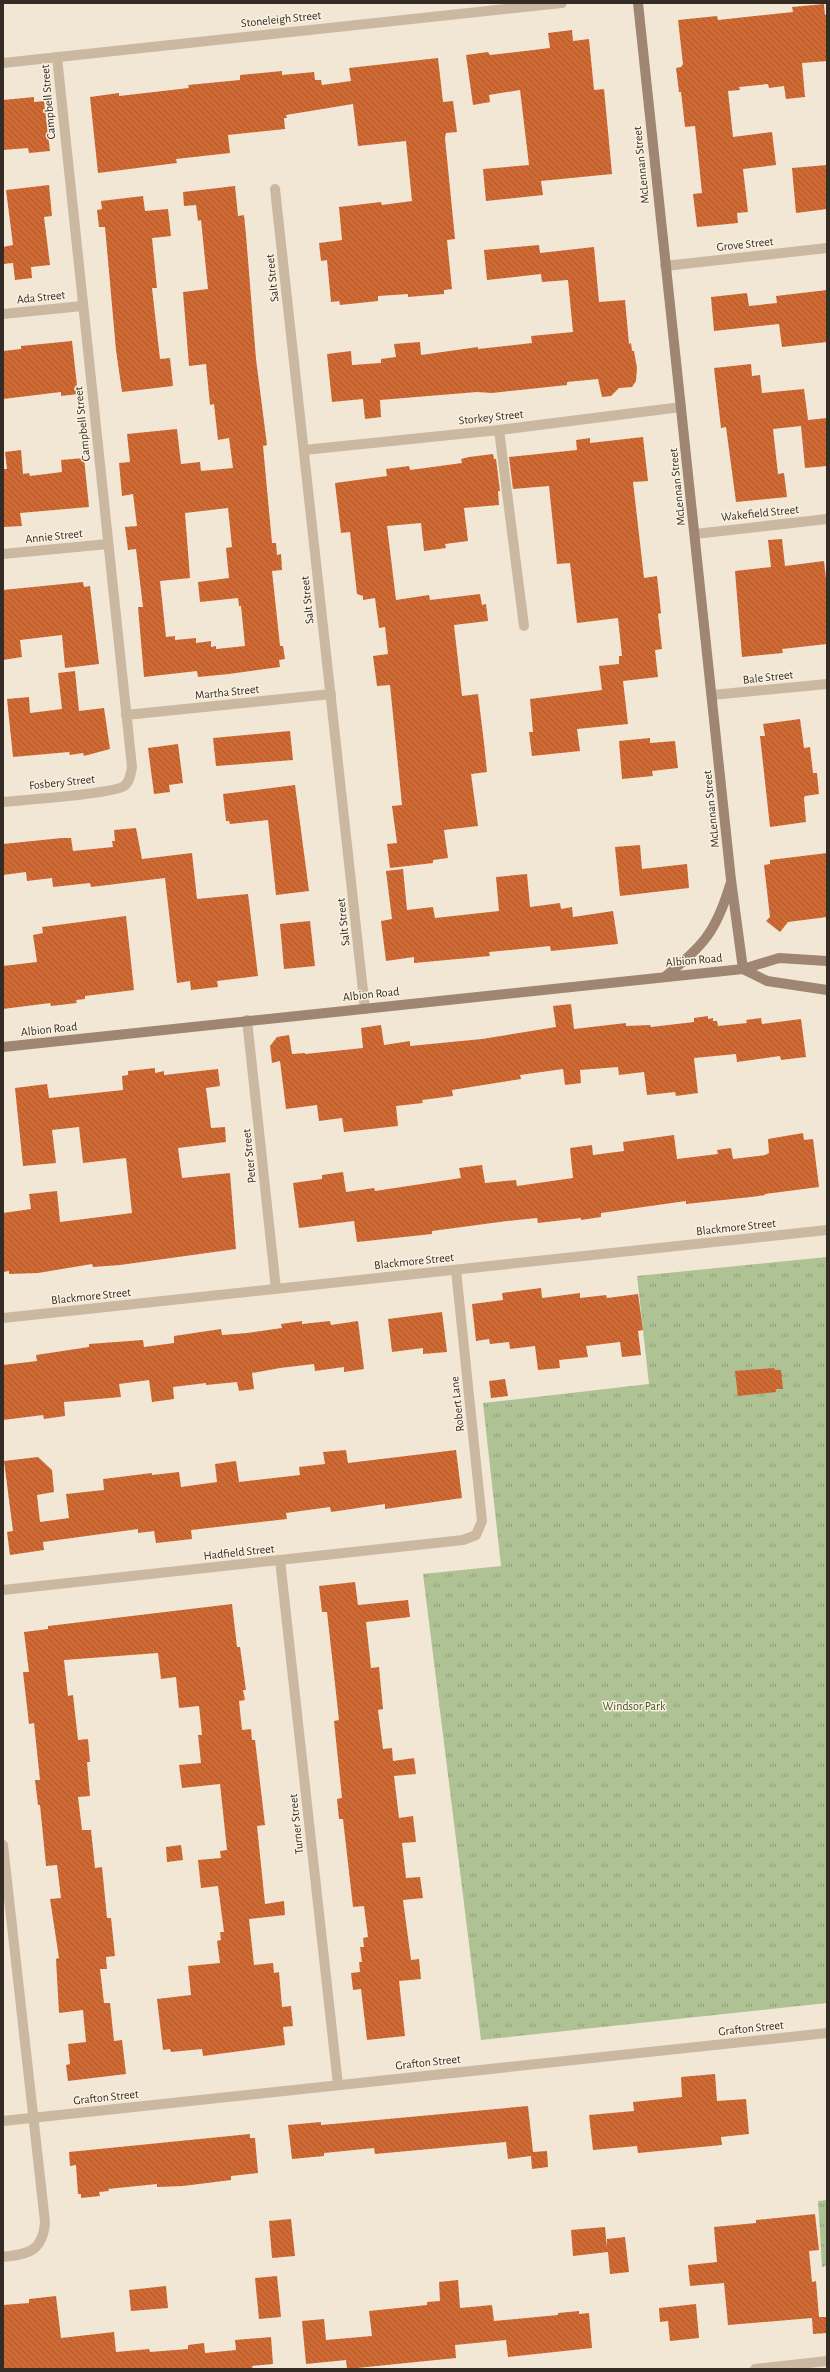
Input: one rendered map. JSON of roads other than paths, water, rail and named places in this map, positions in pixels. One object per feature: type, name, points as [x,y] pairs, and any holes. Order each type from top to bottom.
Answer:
[{"type":"street","name":"Stoneleigh Street","points":[[3,63],[562,3]]},
{"type":"street","name":"McLennan Street","points":[[638,3],[731,880],[743,969]]},
{"type":"street","name":"Campbell Street","points":[[57,56],[82,306],[132,766],[130,778],[123,786]]},
{"type":"street","name":"Salt Street","points":[[275,189],[365,1008]]},
{"type":"street","name":"Grove Street","points":[[665,266],[827,248]]},
{"type":"street","name":"Ada Street","points":[[3,314],[82,306]]},
{"type":"street","name":"Storkey Street","points":[[304,450],[499,430],[681,407]]},
{"type":"street","points":[[499,430],[524,626]]},
{"type":"street","name":"Wakefield Street","points":[[695,534],[827,519]]},
{"type":"street","name":"Annie Street","points":[[3,554],[108,544]]},
{"type":"street","name":"Bale Street","points":[[712,695],[827,684]]},
{"type":"street","name":"Martha Street","points":[[126,715],[330,694]]},
{"type":"street","name":"Fosbery Street","points":[[3,802],[103,791],[123,786]]},
{"type":"street","points":[[666,976],[694,953],[708,938],[723,908],[731,880]]},
{"type":"street","name":"Albion Road","points":[[3,1047],[247,1020],[743,969],[779,958],[827,961]]},
{"type":"street","points":[[743,969],[767,981],[827,990]]},
{"type":"street","name":"Peter Street","points":[[247,1020],[276,1289]]},
{"type":"street","name":"Blackmore Street","points":[[3,1318],[827,1230]]},
{"type":"street","name":"Robert Lane","points":[[456,1270],[482,1521],[476,1535]]},
{"type":"street","name":"Hadfield Street","points":[[3,1590],[463,1540],[476,1535]]},
{"type":"street","name":"Turner Street","points":[[280,1560],[338,2085]]},
{"type":"street","points":[[3,1845],[32,2118],[45,2222],[44,2236],[35,2249],[21,2255],[3,2257]]},
{"type":"street","name":"Grafton Street","points":[[3,2121],[827,2033]]},
{"type":"street","points":[[755,2369],[827,2361]]},
{"type":"park label","name":"Windsor Park","points":[[634,1706]]}]
